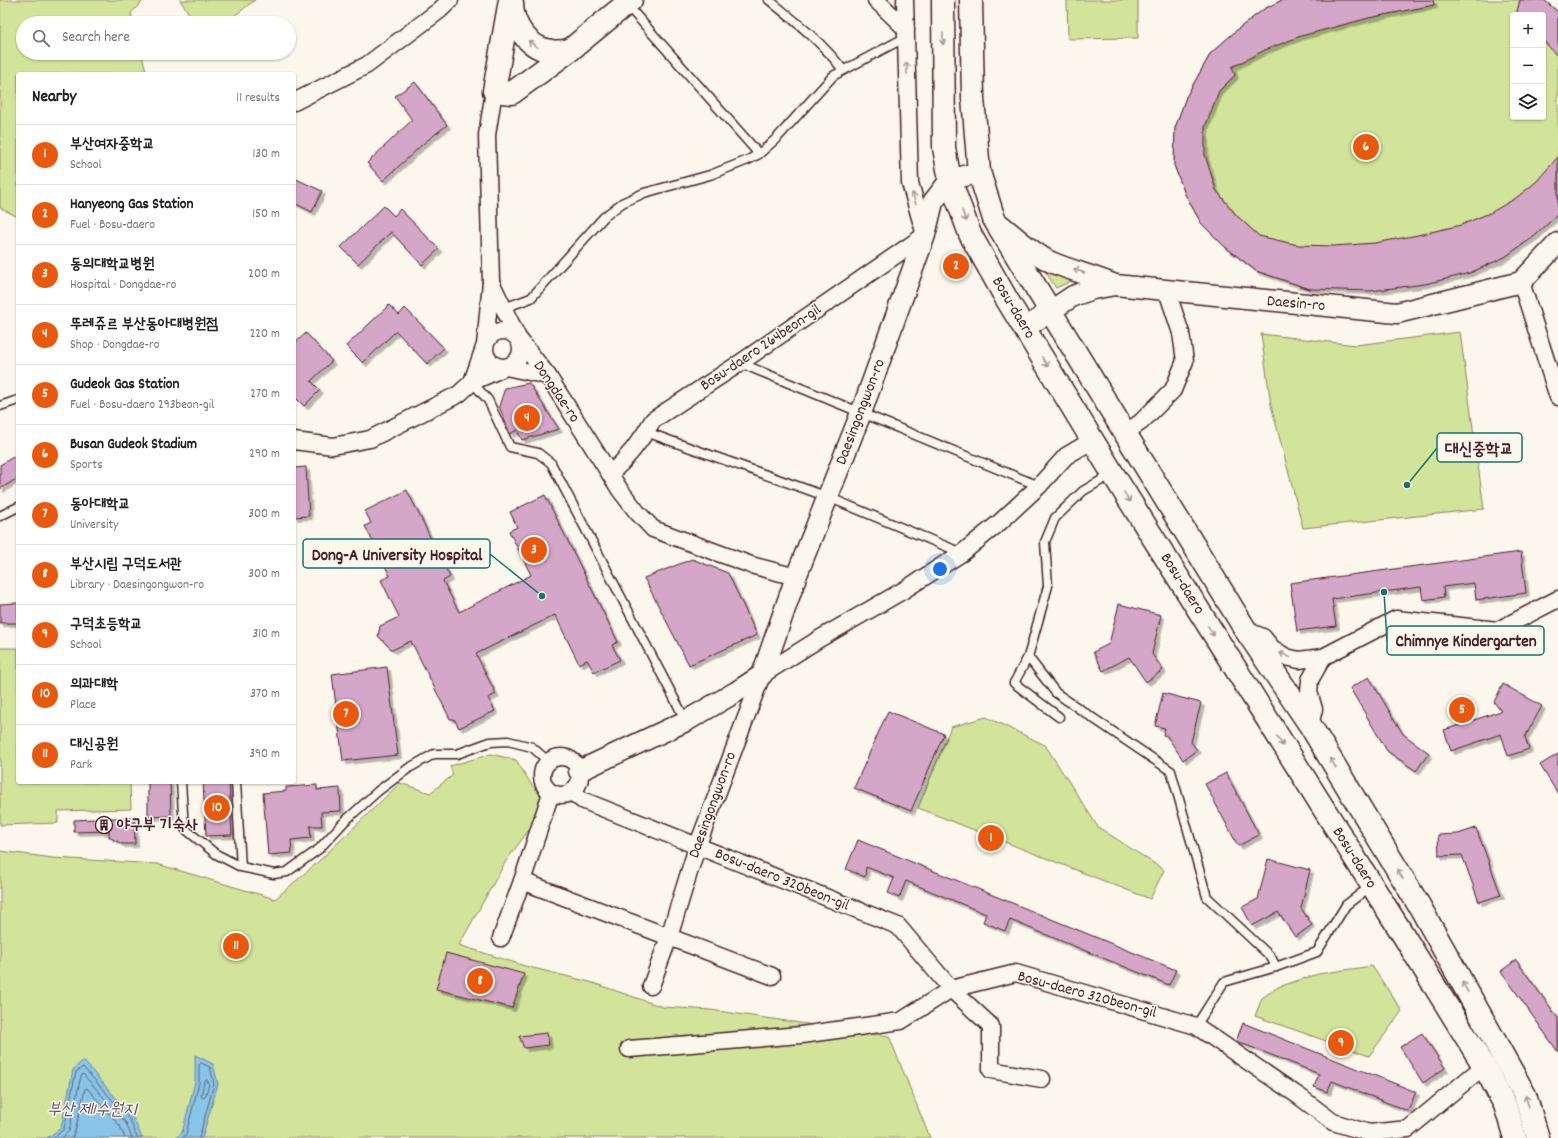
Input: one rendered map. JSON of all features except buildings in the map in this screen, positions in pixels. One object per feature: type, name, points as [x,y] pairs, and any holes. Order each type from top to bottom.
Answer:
[{"type":"main road","points":[[511,0],[513,15],[524,37],[540,48],[552,52],[570,50]]},
{"type":"main road","points":[[511,0],[494,91],[512,93],[570,50],[629,2]]},
{"type":"main road","name":"Bosu-daero","points":[[943,0],[944,148],[950,180],[970,234],[986,265],[1113,474],[1484,1066],[1505,1105],[1515,1138]]},
{"type":"main road","name":"Bosu-daero","points":[[971,0],[973,98],[979,172],[994,219],[1245,629],[1310,725],[1420,907],[1525,1095],[1538,1138]]},
{"type":"street","points":[[296,101],[367,65],[440,10],[450,0]]},
{"type":"street","points":[[876,0],[906,33]]},
{"type":"street","points":[[905,0],[910,183],[925,235]]},
{"type":"street","name":"Dongdae-ro","points":[[494,91],[488,135],[491,282],[518,338],[548,376],[610,474],[637,512],[653,529],[751,565],[796,577]]},
{"type":"street","points":[[950,180],[979,172]]},
{"type":"street","name":"Daesingongwon-ro","points":[[651,986],[669,937],[697,847],[762,675],[796,577],[861,414],[925,235],[934,202],[950,180]]},
{"type":"street","points":[[994,219],[1034,251],[1050,261],[1116,285]]},
{"type":"street","name":"Bosu-daero 264beon-gil","points":[[610,474],[618,467],[646,432],[653,420],[740,363],[925,235]]},
{"type":"street","points":[[1558,243],[1521,282],[1558,397]]},
{"type":"street","points":[[491,282],[485,354],[490,362],[497,367],[506,367],[548,376]]},
{"type":"street","name":"Daesin-ro","points":[[1025,328],[1074,296],[1093,289],[1116,285],[1397,313],[1521,282]]},
{"type":"street","points":[[1125,433],[1141,422],[1173,390],[1185,361],[1181,334],[1167,291]]},
{"type":"street","points":[[296,441],[333,446],[370,438],[459,394],[472,382],[515,363],[520,356],[521,347],[518,338],[511,333],[503,331],[495,332],[489,337],[472,382]]},
{"type":"street","points":[[579,771],[686,721],[736,692],[819,639],[904,590],[962,553],[1039,486],[1066,456],[1093,440]]},
{"type":"street","points":[[1245,629],[1262,637],[1272,648],[1286,657],[1299,660],[1323,657],[1396,619],[1498,630],[1558,599]]},
{"type":"street","points":[[1310,725],[1314,709],[1309,692],[1310,680],[1323,657]]},
{"type":"street","points":[[557,758],[566,758],[574,763],[579,771],[580,779],[572,792],[561,795],[551,792],[544,784],[543,772],[549,762],[557,758]]},
{"type":"street","points":[[501,938],[551,792]]},
{"type":"street","name":"Bosu-daero 320beon-gil","points":[[572,792],[582,800],[898,926],[950,990],[1016,973],[1196,1026],[1300,1097],[1333,1122],[1369,1133],[1408,1129],[1484,1066]]},
{"type":"street","points":[[522,880],[772,976]]},
{"type":"street","points":[[628,1049],[801,1035],[901,1021],[950,990],[991,1026],[991,1070],[1042,1079]]},
{"type":"lane","points":[[769,0],[792,19],[834,59],[843,70]]},
{"type":"lane","points":[[629,2],[759,154]]},
{"type":"lane","points":[[504,308],[531,298],[604,217],[622,203],[644,193],[710,175],[759,154],[777,138],[833,76],[906,33]]},
{"type":"lane","points":[[740,363],[1039,486]]},
{"type":"lane","points":[[472,382],[488,400],[510,447],[538,453],[551,464],[686,721]]},
{"type":"lane","points":[[0,406],[16,401]]},
{"type":"lane","points":[[646,432],[828,497],[962,553]]},
{"type":"lane","points":[[1059,717],[1014,683],[1028,657],[1048,586],[1045,542],[1055,518],[1082,492],[1113,474]]},
{"type":"lane","points":[[0,516],[16,508]]},
{"type":"lane","points":[[1028,657],[1056,693],[1172,771],[1207,897],[1271,957],[1276,967]]},
{"type":"lane","points":[[181,784],[184,828],[216,854],[241,867],[274,874],[287,872],[319,849],[344,822],[378,791],[409,768],[434,754],[457,754],[490,742],[508,741],[532,747],[549,762]]},
{"type":"lane","points":[[236,784],[241,867]]},
{"type":"lane","points":[[1196,1026],[1224,982],[1276,967],[1317,952],[1346,905],[1371,886]]},
{"type":"green space","points":[[0,0],[144,0],[131,13],[132,16],[16,16],[16,60],[143,60],[146,72],[16,72],[16,216],[0,208]]},
{"type":"green space","points":[[180,0],[255,0],[234,16],[190,16]]},
{"type":"green space","points":[[1067,0],[1138,0],[1138,38],[1068,39]]},
{"type":"green space","points":[[1282,0],[1544,0],[1558,12],[1558,214],[1536,235],[1505,257],[1310,289],[1256,271],[1224,246],[1201,223],[1185,194],[1174,165],[1175,128],[1186,97],[1211,53],[1238,29],[1264,9]]},
{"type":"green space","points":[[1040,263],[1078,278],[1056,288]]},
{"type":"green space","points":[[1460,332],[1484,509],[1303,528],[1271,405],[1261,334],[1356,345]]},
{"type":"green space","points":[[0,648],[16,648],[16,784],[130,784],[131,809],[58,811],[58,823],[0,825]]},
{"type":"green space","points":[[986,717],[1045,745],[1098,827],[1164,870],[1150,899],[918,808],[951,727]]},
{"type":"green space","points":[[491,754],[516,760],[531,784],[548,804],[506,861],[459,945],[525,966],[590,982],[663,1007],[711,1010],[889,1036],[930,1138],[0,1138],[0,851],[53,858],[157,864],[275,899],[319,861],[400,783],[430,793],[453,775],[450,766]]},
{"type":"green space","points":[[1372,966],[1402,1011],[1369,1056],[1255,1016],[1262,998],[1278,987],[1318,974]]},
{"type":"water","name":"부산 제1수원지","points":[[195,1055],[213,1064],[218,1084],[202,1138],[176,1138],[182,1133],[195,1082]]},
{"type":"water","name":"부산 제1수원지","points":[[83,1060],[133,1118],[142,1138],[47,1138],[61,1128],[73,1070]]},
{"type":"place","name":"Busan Gudeok Stadium","points":[[1366,147]]},
{"type":"place","name":"Hanyeong Gas Station","points":[[956,266]]},
{"type":"place","name":"뚜레쥬르 부산동아대병원점","points":[[527,418]]},
{"type":"place","name":"대신중학교","points":[[1407,485]]},
{"type":"place","name":"동의대학교병원","points":[[534,550]]},
{"type":"place","name":"Chimnye Kindergarten","points":[[1384,592]]},
{"type":"place","name":"Dong-A University Hospital","points":[[542,596]]},
{"type":"place","name":"Gudeok Gas Station","points":[[1462,710]]},
{"type":"place","name":"동아대학교","points":[[346,714]]},
{"type":"place","name":"의과대학","points":[[217,808]]},
{"type":"place","name":"야구부 기숙사","points":[[104,825]]},
{"type":"place","name":"부산여자중학교","points":[[991,838]]},
{"type":"place","name":"대신공원","points":[[236,946]]},
{"type":"place","name":"부산시립 구덕도서관","points":[[480,981]]},
{"type":"place","name":"구덕초등학교","points":[[1341,1043]]}]
